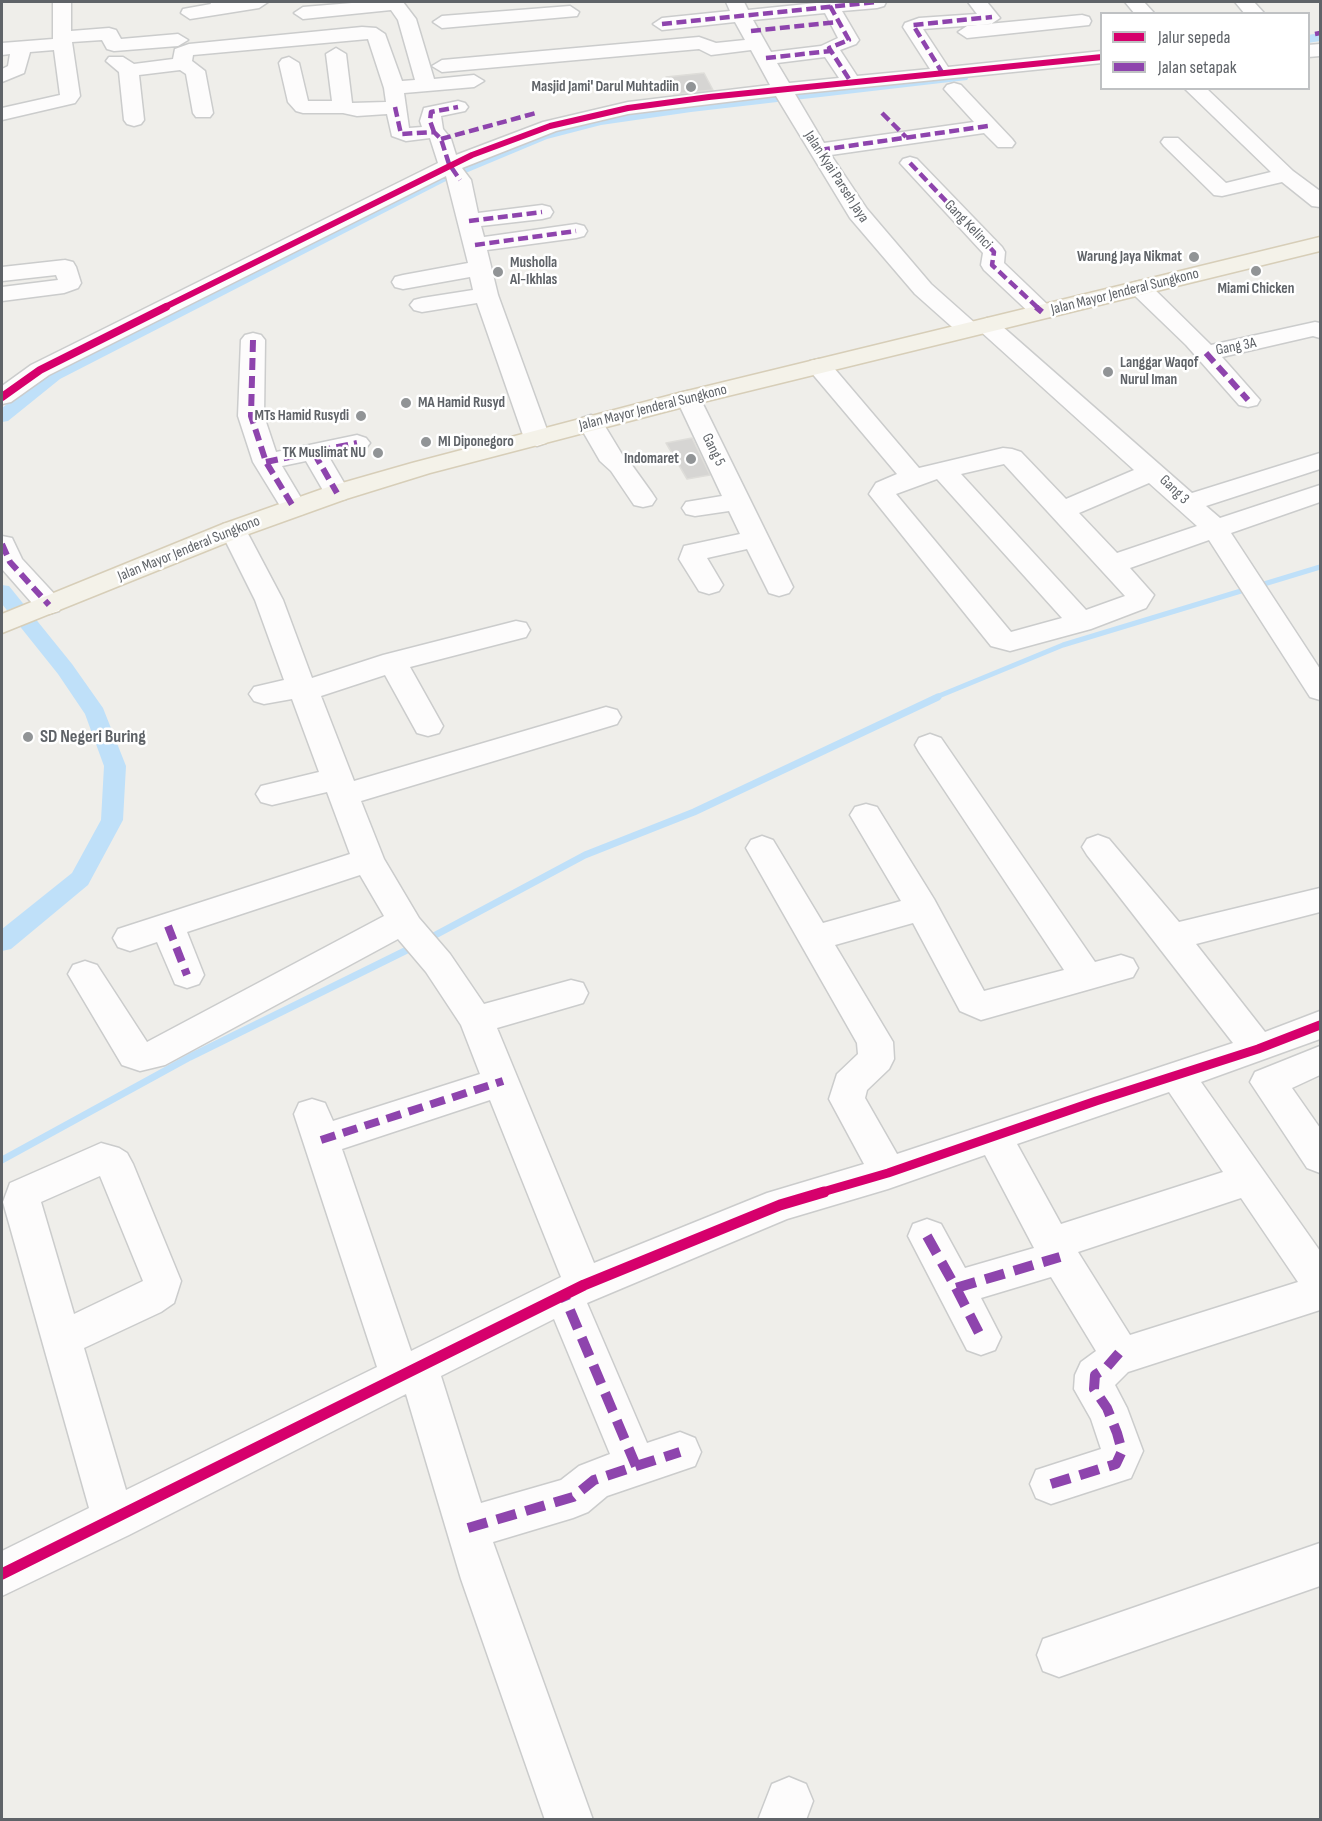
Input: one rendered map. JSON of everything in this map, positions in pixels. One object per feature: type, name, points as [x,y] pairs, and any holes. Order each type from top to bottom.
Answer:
[{"type":"main road","name":"Jalan Mayor Jenderal Sungkono","points":[[3,624],[233,530],[337,493],[688,398],[1320,244]]},
{"type":"street","points":[[62,2],[62,40]]},
{"type":"street","points":[[190,13],[221,4],[259,2]]},
{"type":"street","points":[[442,66],[699,43],[706,44],[708,56],[751,40],[877,2]]},
{"type":"street","points":[[977,2],[992,18],[919,24],[912,27],[949,81],[1005,143]]},
{"type":"street","points":[[1072,2],[1082,21],[1100,42]]},
{"type":"street","points":[[303,13],[395,3],[407,19],[426,85]]},
{"type":"street","points":[[508,9],[524,60]]},
{"type":"street","points":[[442,22],[508,9],[570,12]]},
{"type":"street","points":[[834,14],[849,41],[831,46],[831,51],[851,82]]},
{"type":"street","points":[[951,21],[961,31],[969,32],[1082,21]]},
{"type":"street","points":[[662,24],[831,51]]},
{"type":"street","points":[[183,64],[182,53],[189,50],[371,33],[378,38],[401,134],[438,136],[536,113]]},
{"type":"street","points":[[2,76],[17,69],[11,48],[109,34],[101,62],[68,99],[2,114]]},
{"type":"street","points":[[62,40],[101,62],[183,64],[195,71],[203,113]]},
{"type":"street","points":[[101,62],[178,40]]},
{"type":"street","name":"Jalan Kyai Parseh Jaya","points":[[751,40],[788,96],[858,213],[882,244],[923,289],[978,327]]},
{"type":"street","points":[[336,54],[343,107]]},
{"type":"street","points":[[595,54],[604,72]]},
{"type":"street","points":[[2,397],[40,370],[455,174],[479,173],[566,140],[851,82],[949,81],[1100,57]]},
{"type":"street","points":[[101,62],[134,120]]},
{"type":"street","points":[[289,63],[298,102],[303,107],[343,107],[357,110],[426,85],[502,78]]},
{"type":"street","points":[[788,96],[949,81],[1100,73]]},
{"type":"street","points":[[1196,90],[1286,175],[1320,201]]},
{"type":"street","points":[[458,107],[431,112],[430,121],[455,174],[469,221],[486,296],[537,438]]},
{"type":"street","points":[[882,113],[906,137]]},
{"type":"street","points":[[820,150],[988,126]]},
{"type":"street","points":[[1171,142],[1222,199],[1286,175]]},
{"type":"street","name":"Gang Kelinci","points":[[910,163],[994,252],[992,265],[1042,312]]},
{"type":"street","points":[[469,221],[542,212]]},
{"type":"street","points":[[475,245],[576,231]]},
{"type":"street","points":[[2,274],[65,267],[70,283],[64,286],[2,294]]},
{"type":"street","points":[[403,282],[480,268]]},
{"type":"street","name":"Gang 3A","points":[[1140,288],[1206,353],[1315,329],[1320,331]]},
{"type":"street","points":[[422,306],[486,296]]},
{"type":"street","name":"Gang 3","points":[[978,327],[1154,471],[1214,527],[1260,602],[1320,684]]},
{"type":"street","points":[[253,340],[251,416],[266,462],[294,508]]},
{"type":"street","points":[[1206,353],[1248,400]]},
{"type":"street","points":[[819,366],[914,477]]},
{"type":"street","name":"Gang 5","points":[[688,398],[779,587]]},
{"type":"street","points":[[591,423],[613,461],[620,466],[643,499]]},
{"type":"street","points":[[266,462],[357,443]]},
{"type":"street","points":[[314,453],[337,493]]},
{"type":"street","points":[[1003,456],[1012,457],[1113,564],[1140,595],[1140,599],[1081,621],[1010,642],[1000,639],[882,494],[885,489],[914,477],[1003,456]]},
{"type":"street","points":[[1187,503],[1320,461]]},
{"type":"street","points":[[943,470],[1081,621]]},
{"type":"street","points":[[1063,510],[1154,471]]},
{"type":"street","points":[[1113,564],[1214,527],[1320,493]]},
{"type":"street","points":[[695,508],[738,502]]},
{"type":"street","points":[[233,530],[269,600],[292,668],[303,689],[369,860],[405,924],[438,963],[476,1020],[503,1081],[636,1466]]},
{"type":"street","points":[[709,585],[693,559],[694,552],[756,539]]},
{"type":"street","points":[[2,544],[10,562],[46,606]]},
{"type":"street","points":[[264,693],[303,689],[393,662],[516,630]]},
{"type":"street","points":[[1320,642],[1304,646],[1320,684]]},
{"type":"street","points":[[393,662],[428,726]]},
{"type":"street","points":[[272,794],[341,787],[606,717]]},
{"type":"street","points":[[930,745],[1087,977]]},
{"type":"street","points":[[866,815],[922,908],[972,1001],[981,1006],[1121,968]]},
{"type":"street","points":[[762,848],[875,1042],[876,1059],[850,1084],[847,1099],[888,1173]]},
{"type":"street","points":[[1098,848],[1172,937],[1258,1049]]},
{"type":"street","points":[[130,938],[369,860]]},
{"type":"street","points":[[1172,937],[1320,900]]},
{"type":"street","points":[[813,938],[922,908]]},
{"type":"street","points":[[85,974],[134,1055],[140,1058],[153,1055],[405,924]]},
{"type":"street","points":[[168,926],[187,975]]},
{"type":"street","points":[[476,1020],[572,993]]},
{"type":"street","points":[[2,1574],[574,1290],[780,1205],[888,1173],[1258,1049],[1320,1025]]},
{"type":"street","points":[[1320,1060],[1268,1082],[1320,1157]]},
{"type":"street","points":[[1177,1075],[1320,1282]]},
{"type":"street","points":[[503,1081],[317,1127],[468,1528],[483,1579],[569,1820]]},
{"type":"street","points":[[994,1137],[1056,1251],[1119,1353],[1124,1355],[1320,1293]]},
{"type":"street","points":[[61,1339],[160,1292],[162,1281],[114,1164],[106,1159],[101,1159],[23,1194],[22,1202],[61,1339],[114,1520]]},
{"type":"street","points":[[956,1288],[1249,1179]]},
{"type":"street","points":[[927,1236],[981,1337]]},
{"type":"street","points":[[1051,1484],[1116,1464],[1122,1451],[1117,1433],[1107,1408],[1094,1389],[1095,1375],[1106,1368],[1119,1353]]},
{"type":"street","points":[[468,1528],[573,1497],[594,1480],[680,1452]]},
{"type":"street","points":[[1059,1655],[1320,1565]]},
{"type":"building","name":"Masjid Jami' Darul Muhtadiin","points":[[704,73],[713,90],[674,94],[666,77]]},
{"type":"building","name":"Indomaret","points":[[692,438],[710,475],[687,479],[666,443]]},
{"type":"waterway","points":[[1310,39],[1320,37]]},
{"type":"waterway","points":[[2,417],[54,375],[439,179],[542,136],[601,121],[691,108],[962,77]]},
{"type":"waterway","points":[[934,698],[1063,645],[1320,567]]},
{"type":"waterway","points":[[2,591],[65,669],[95,713],[115,766],[112,820],[80,879],[2,942]]},
{"type":"waterway","points":[[428,939],[585,855],[694,812],[938,697]]},
{"type":"waterway","points":[[2,1160],[190,1057],[413,947]]},
{"type":"marked path","points":[[662,24],[877,2]]},
{"type":"marked path","points":[[830,6],[849,40],[829,48],[851,82]]},
{"type":"marked path","points":[[943,74],[913,25],[992,17]]},
{"type":"marked path","points":[[751,31],[838,22]]},
{"type":"marked path","points":[[1315,34],[1320,33]]},
{"type":"marked path","points":[[766,58],[831,51]]},
{"type":"marked path","points":[[395,107],[401,134],[434,132],[441,139],[449,164],[460,180]]},
{"type":"marked path","points":[[434,132],[430,121],[431,112],[458,107]]},
{"type":"marked path","points":[[441,139],[536,113]]},
{"type":"marked path","points":[[882,113],[906,137]]},
{"type":"marked path","points":[[820,150],[988,126]]},
{"type":"marked path","points":[[910,163],[994,252],[992,265],[1042,312]]},
{"type":"marked path","points":[[469,221],[542,212]]},
{"type":"marked path","points":[[475,245],[576,231]]},
{"type":"marked path","points":[[253,340],[251,416],[266,462],[294,508]]},
{"type":"marked path","points":[[1206,353],[1248,400]]},
{"type":"marked path","points":[[266,462],[357,443]]},
{"type":"marked path","points":[[314,453],[337,493]]},
{"type":"marked path","points":[[2,544],[10,562],[49,605]]},
{"type":"marked path","points":[[168,926],[187,975]]},
{"type":"marked path","points":[[321,1140],[503,1081]]},
{"type":"marked path","points":[[927,1236],[956,1288],[1060,1257]]},
{"type":"marked path","points":[[956,1288],[981,1337]]},
{"type":"marked path","points":[[468,1528],[573,1497],[594,1480],[636,1466],[564,1296]]},
{"type":"marked path","points":[[1051,1484],[1116,1464],[1122,1451],[1117,1433],[1107,1408],[1094,1389],[1095,1375],[1106,1368],[1119,1353]]},
{"type":"marked path","points":[[636,1466],[680,1452]]},
{"type":"cycle path","points":[[2,397],[40,370],[371,204],[472,155],[550,126],[628,108],[709,97],[1100,57]]},
{"type":"cycle path","points":[[2,1574],[584,1285],[780,1205],[888,1173],[1096,1101],[1258,1049],[1320,1025]]},
{"type":"place","name":"Masjid Jami' Darul Muhtadiin","points":[[691,87]]},
{"type":"place","name":"Warung Jaya Nikmat","points":[[1194,257]]},
{"type":"place","name":"Miami Chicken","points":[[1256,271]]},
{"type":"place","name":"Musholla Al-Ikhlas","points":[[498,272]]},
{"type":"place","name":"Langgar Waqof Nurul Iman","points":[[1108,372]]},
{"type":"place","name":"MA Hamid Rusyd","points":[[406,403]]},
{"type":"place","name":"MTs Hamid Rusydi","points":[[361,416]]},
{"type":"place","name":"MI Diponegoro","points":[[426,442]]},
{"type":"place","name":"TK Muslimat NU","points":[[378,453]]},
{"type":"place","name":"Indomaret","points":[[691,459]]},
{"type":"place","name":"SD Negeri Buring","points":[[28,737]]}]
